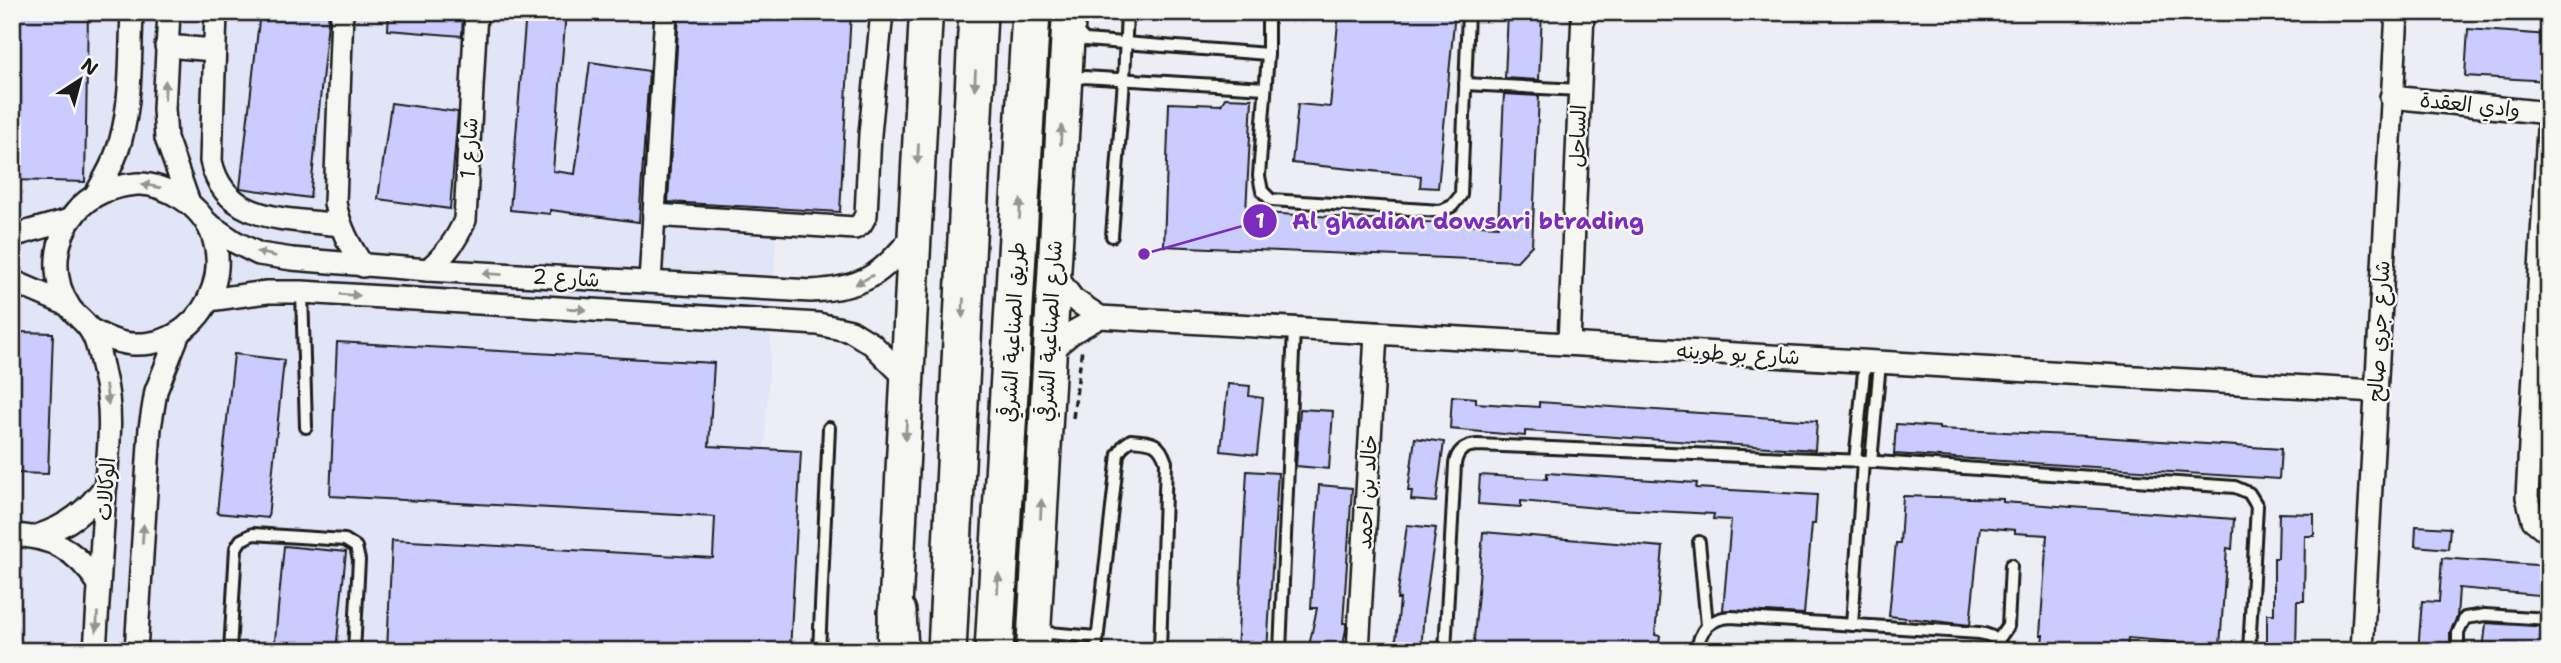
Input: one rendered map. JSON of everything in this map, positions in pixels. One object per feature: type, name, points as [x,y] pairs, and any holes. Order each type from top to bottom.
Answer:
[{"type":"highway","points":[[947,651],[978,12]]},
{"type":"highway","name":"طريق الصناعية الشرقي","points":[[994,651],[1031,12]]},
{"type":"highway","points":[[897,612],[899,651]]},
{"type":"main road","points":[[892,651],[897,612],[926,12]]},
{"type":"main road","name":"شارع الصناعية الشرقي","points":[[1034,641],[1068,17]]},
{"type":"street","points":[[96,194],[113,164],[125,120],[132,12]]},
{"type":"street","points":[[169,12],[164,109],[166,138],[190,203]]},
{"type":"street","points":[[216,12],[211,162],[215,178],[237,205],[252,213],[339,225]]},
{"type":"street","points":[[342,12],[335,203],[339,225],[363,266]]},
{"type":"street","name":"شارع 1","points":[[428,270],[446,254],[458,237],[465,220],[476,12]]},
{"type":"street","points":[[650,282],[666,12]]},
{"type":"street","points":[[654,215],[855,228],[861,224],[866,215],[870,134],[882,12]]},
{"type":"street","name":"الساحل","points":[[1569,344],[1583,12]]},
{"type":"street","name":"شارع جري صالح","points":[[2362,651],[2397,12]]},
{"type":"street","points":[[166,46],[214,50]]},
{"type":"street","name":"وادي العقدة","points":[[2391,97],[2549,113],[2543,328],[2527,498],[2533,520],[2549,533]]},
{"type":"street","points":[[144,184],[168,190],[190,203],[207,223],[215,242],[218,262],[216,282],[197,319],[179,333],[158,342],[134,344],[111,340],[90,329],[68,305],[59,285],[57,262],[60,240],[69,220],[81,205],[96,194],[120,185],[144,184]]},
{"type":"street","points":[[12,236],[69,220]]},
{"type":"street","name":"شارع 2","points":[[207,223],[235,243],[259,254],[363,266],[811,291],[858,285],[892,260],[914,235]]},
{"type":"street","points":[[1050,351],[1073,332],[1100,317],[1073,299],[1053,272]]},
{"type":"street","points":[[12,281],[68,305]]},
{"type":"street","name":"شارع 2","points":[[209,300],[267,292],[302,292],[818,324],[850,331],[872,344],[909,381]]},
{"type":"street","name":"شارع بو طوينه","points":[[1100,317],[2376,391]]},
{"type":"street","name":"الوكالات","points":[[90,329],[105,378],[111,420],[95,651]]},
{"type":"street","name":"الوكالات","points":[[136,651],[150,428],[156,391],[179,333]]},
{"type":"street","name":"خالد بن احمد","points":[[1358,651],[1376,334]]},
{"type":"street","points":[[37,536],[76,519],[106,485]]},
{"type":"street","points":[[12,535],[37,536],[56,543],[88,568],[99,584]]},
{"type":"lane","points":[[1112,236],[1127,12]]},
{"type":"lane","points":[[1268,12],[1268,54],[1259,176],[1262,191],[1271,200],[1441,211],[1452,206],[1461,195],[1468,12]]},
{"type":"lane","points":[[1068,17],[1086,40],[1268,54]]},
{"type":"lane","points":[[1064,88],[1075,79],[1084,77],[1265,88]]},
{"type":"lane","points":[[1465,84],[1580,90]]},
{"type":"lane","points":[[302,292],[306,427]]},
{"type":"lane","points":[[1280,651],[1294,329]]},
{"type":"lane","points":[[1863,461],[1872,362]]},
{"type":"lane","points":[[1852,625],[1872,362]]},
{"type":"lane","points":[[819,651],[829,428]]},
{"type":"lane","points":[[1096,651],[1118,454],[1124,444],[1131,440],[1154,442],[1162,450],[1166,462],[1160,651]]},
{"type":"lane","points":[[1445,651],[1455,464],[1466,446],[1863,461],[2241,489],[2253,497],[2258,515],[2249,651]]},
{"type":"lane","points":[[230,651],[236,548],[241,540],[253,534],[345,540],[356,547],[359,560],[354,651]]},
{"type":"lane","points":[[1699,542],[1707,625]]},
{"type":"lane","points":[[1998,640],[2008,626],[2011,565]]},
{"type":"lane","points":[[2458,651],[2458,633],[2465,618],[2485,615],[2549,619]]},
{"type":"lane","points":[[1697,651],[1701,632],[1707,625],[1722,617],[1991,634],[2004,651]]},
{"type":"lane","points":[[1034,641],[1096,637]]},
{"type":"shaded area","points":[[12,12],[788,12],[754,651],[12,651]]},
{"type":"building","points":[[12,12],[88,12],[85,182],[12,180]]},
{"type":"building","points":[[260,12],[329,12],[310,198],[240,188]]},
{"type":"building","points":[[389,12],[463,12],[462,36],[388,30]]},
{"type":"building","points":[[526,12],[566,12],[553,171],[575,174],[590,62],[649,71],[639,222],[550,210],[550,214],[510,210]]},
{"type":"building","points":[[679,12],[851,12],[840,212],[668,202]]},
{"type":"building","points":[[1339,12],[1455,12],[1438,188],[1420,187],[1421,176],[1292,163],[1298,104],[1330,107]]},
{"type":"building","points":[[1508,12],[1542,12],[1539,80],[1505,78]]},
{"type":"building","points":[[2468,29],[2549,35],[2549,81],[2465,76]]},
{"type":"building","points":[[1504,94],[1539,96],[1532,245],[1517,261],[1164,246],[1169,103],[1221,105],[1225,98],[1252,99],[1246,212],[1498,226]]},
{"type":"building","points":[[391,103],[458,112],[450,209],[378,199]]},
{"type":"building","points":[[20,332],[53,333],[48,474],[14,473]]},
{"type":"building","points":[[337,342],[714,363],[709,446],[801,451],[790,651],[387,651],[392,540],[713,558],[715,517],[330,496]]},
{"type":"building","points":[[234,354],[284,360],[268,518],[217,513]]},
{"type":"building","points":[[1228,384],[1250,386],[1249,396],[1263,398],[1257,455],[1221,451]]},
{"type":"building","points":[[1452,396],[1476,398],[1476,403],[1539,407],[1539,402],[1817,421],[1815,450],[1525,431],[1525,436],[1450,429]]},
{"type":"building","points":[[1300,409],[1333,411],[1329,469],[1296,466]]},
{"type":"building","points":[[1896,424],[1939,429],[2281,449],[2279,479],[1894,454]]},
{"type":"building","points":[[1415,438],[1444,442],[1436,502],[1411,500],[1412,491],[1408,491]]},
{"type":"building","points":[[1247,471],[1278,473],[1267,651],[1237,651]]},
{"type":"building","points":[[1547,473],[1697,483],[1696,488],[1817,495],[1804,614],[1723,610],[1731,520],[1713,519],[1714,514],[1521,501],[1521,507],[1478,504],[1480,475],[1547,479]]},
{"type":"building","points":[[1319,485],[1352,488],[1343,623],[1346,623],[1346,629],[1342,651],[1308,651],[1317,608],[1311,608]]},
{"type":"building","points":[[1903,496],[2003,499],[2003,502],[2234,519],[2232,549],[2227,548],[2220,646],[2128,638],[2127,651],[2041,651],[2047,535],[2015,533],[2015,530],[1980,527],[1970,625],[1889,616],[1896,543],[1900,543]]},
{"type":"building","points":[[2279,513],[2314,514],[2314,536],[2305,536],[2304,601],[2297,601],[2296,651],[2267,651],[2267,614],[2274,614],[2274,558],[2278,558]]},
{"type":"building","points":[[1407,525],[1436,528],[1421,651],[1395,651],[1400,599],[1397,599]]},
{"type":"building","points":[[2416,526],[2450,528],[2448,549],[2415,546]]},
{"type":"building","points":[[1483,532],[1663,547],[1655,635],[1660,636],[1658,651],[1473,651]]},
{"type":"building","points":[[284,546],[346,552],[336,651],[274,651]]},
{"type":"building","points":[[2442,558],[2549,566],[2549,596],[2459,588],[2457,617],[2450,632],[2450,651],[2418,651],[2422,601],[2439,602]]},
{"type":"building","points":[[2486,623],[2549,627],[2549,651],[2483,651]]},
{"type":"place","name":"Al ghadian dowsari btrading","points":[[1144,254]]}]
